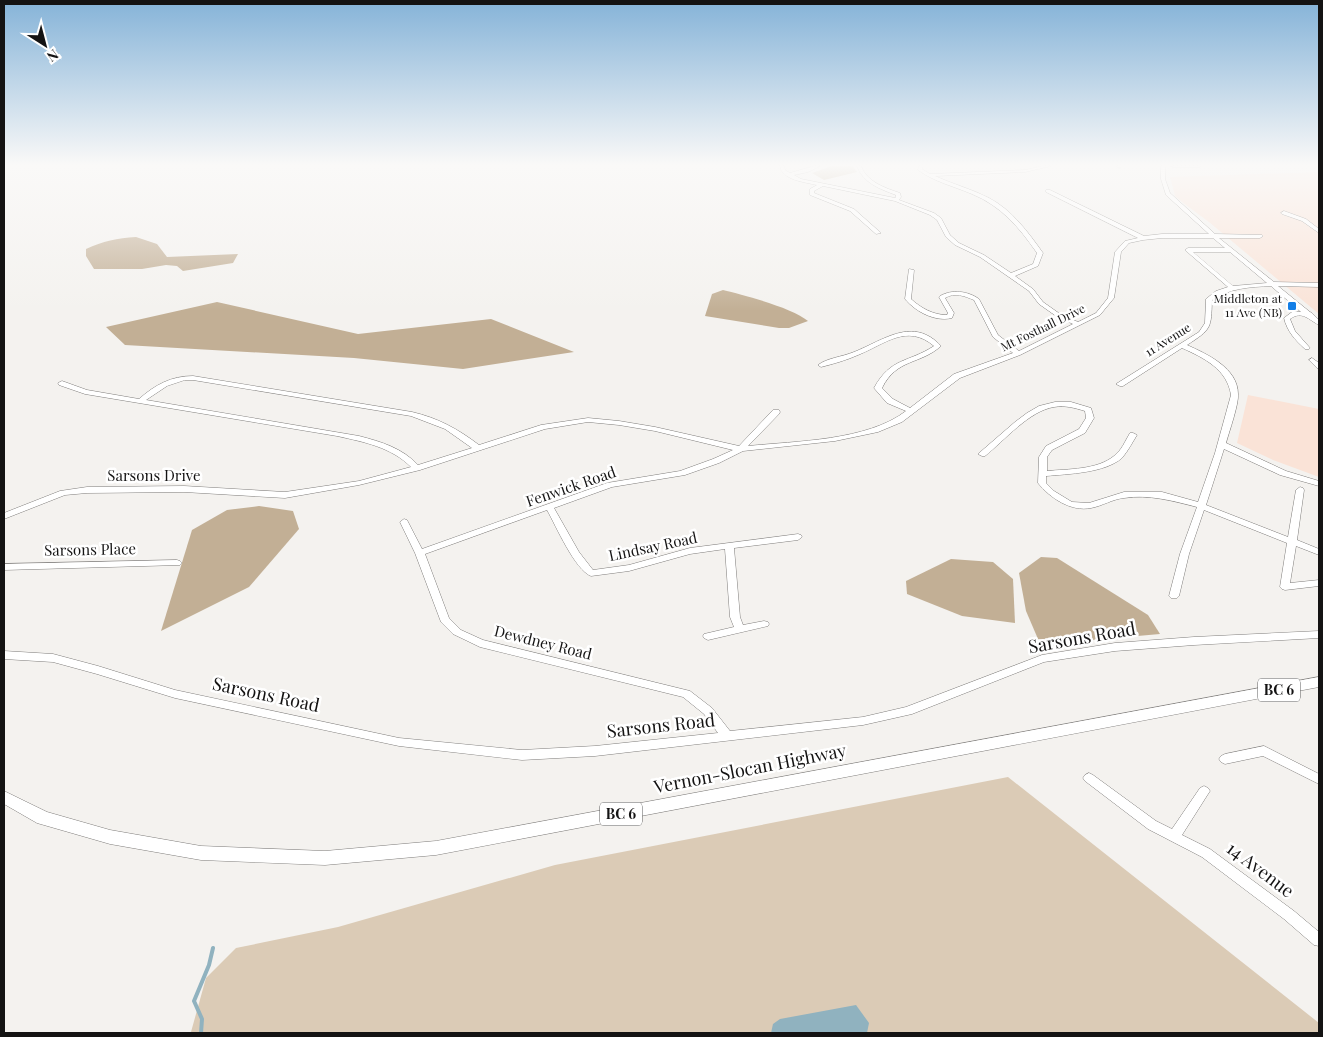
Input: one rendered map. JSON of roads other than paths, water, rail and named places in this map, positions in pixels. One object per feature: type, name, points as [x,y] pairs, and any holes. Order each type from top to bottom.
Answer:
[{"type":"main road","name":"Vernon-Slocan Highway","points":[[4,797],[43,818],[110,837],[201,853],[335,858],[436,848],[1319,682]]},
{"type":"street","points":[[857,214],[878,233]]},
{"type":"street","points":[[933,214],[939,219],[948,236],[957,244],[981,256],[1031,290],[1041,303],[1058,316],[1078,324]]},
{"type":"street","points":[[1010,276],[1036,265],[1040,253],[1011,214]]},
{"type":"street","points":[[1095,214],[1143,238]]},
{"type":"street","points":[[1190,214],[1319,323]]},
{"type":"street","points":[[1288,214],[1304,220],[1319,231]]},
{"type":"street","name":"Mt Fosthall Drive","points":[[478,448],[544,427],[588,420],[619,422],[742,449],[835,439],[875,430],[899,420],[957,376],[1018,354],[1102,311],[1111,298],[1118,252],[1128,242],[1143,238],[1260,236]]},
{"type":"street","points":[[1231,250],[1188,250],[1232,288]]},
{"type":"street","points":[[911,270],[908,299],[912,304],[939,318],[945,318],[950,317],[951,314],[942,297],[947,294],[957,293],[976,299],[995,336],[1018,354]]},
{"type":"street","name":"11 Avenue","points":[[1120,384],[1201,333],[1208,322],[1209,299],[1215,294],[1232,288],[1319,285]]},
{"type":"street","points":[[1307,348],[1293,334],[1288,325],[1288,318],[1294,314],[1310,314]]},
{"type":"street","points":[[820,365],[856,353],[900,334],[916,333],[931,338],[938,346],[927,354],[896,364],[883,375],[878,388],[890,401],[911,411]]},
{"type":"street","points":[[1174,596],[1179,571],[1222,445],[1235,395],[1235,387],[1230,378],[1218,366],[1203,355],[1182,345]]},
{"type":"street","points":[[1312,360],[1319,366]]},
{"type":"street","points":[[139,402],[162,384],[179,379],[193,378],[412,414],[436,420],[455,429],[478,448]]},
{"type":"street","points":[[62,383],[85,392],[375,442],[409,459],[417,468]]},
{"type":"street","points":[[982,454],[999,442],[1024,418],[1039,408],[1054,404],[1073,404],[1088,410],[1090,418],[1082,431],[1049,448],[1043,457],[1042,483],[1051,493],[1070,504],[1089,506],[1124,495],[1162,495],[1202,506],[1319,552]]},
{"type":"street","name":"Fenwick Road","points":[[420,553],[610,485],[682,473],[716,462],[742,449],[776,412]]},
{"type":"street","points":[[1042,474],[1070,472],[1114,460],[1126,448],[1133,435]]},
{"type":"street","points":[[1222,445],[1283,474],[1319,484]]},
{"type":"street","name":"Sarsons Drive","points":[[4,516],[63,493],[87,490],[184,489],[285,496],[359,483],[417,468],[478,448]]},
{"type":"street","points":[[1300,490],[1293,542],[1281,591],[1319,583]]},
{"type":"street","name":"Lindsay Road","points":[[550,508],[563,528],[582,567],[591,573],[629,568],[690,551],[798,537]]},
{"type":"street","name":"Dewdney Road","points":[[404,522],[420,553],[445,620],[457,632],[480,643],[686,694],[708,711],[727,736]]},
{"type":"street","points":[[729,546],[735,617],[739,628]]},
{"type":"street","name":"Sarsons Place","points":[[4,567],[177,563]]},
{"type":"street","points":[[708,636],[764,624]]},
{"type":"street","name":"Sarsons Road","points":[[4,655],[53,658],[175,694],[399,742],[522,755],[595,751],[863,722],[899,713],[1042,659],[1115,647],[1319,635]]},
{"type":"street","points":[[1225,759],[1264,751],[1319,779]]},
{"type":"street","name":"14 Avenue","points":[[1089,778],[1152,825],[1206,853],[1289,915],[1319,940]]},
{"type":"street","points":[[1174,838],[1204,791]]},
{"type":"water","points":[[856,1005],[869,1023],[867,1033],[771,1033],[773,1024],[780,1019]]},
{"type":"waterway","points":[[201,1033],[202,1019],[194,1001],[209,965],[213,948]]},
{"type":"place","name":"Middleton at 11 Ave (NB)","points":[[1292,306]]}]
